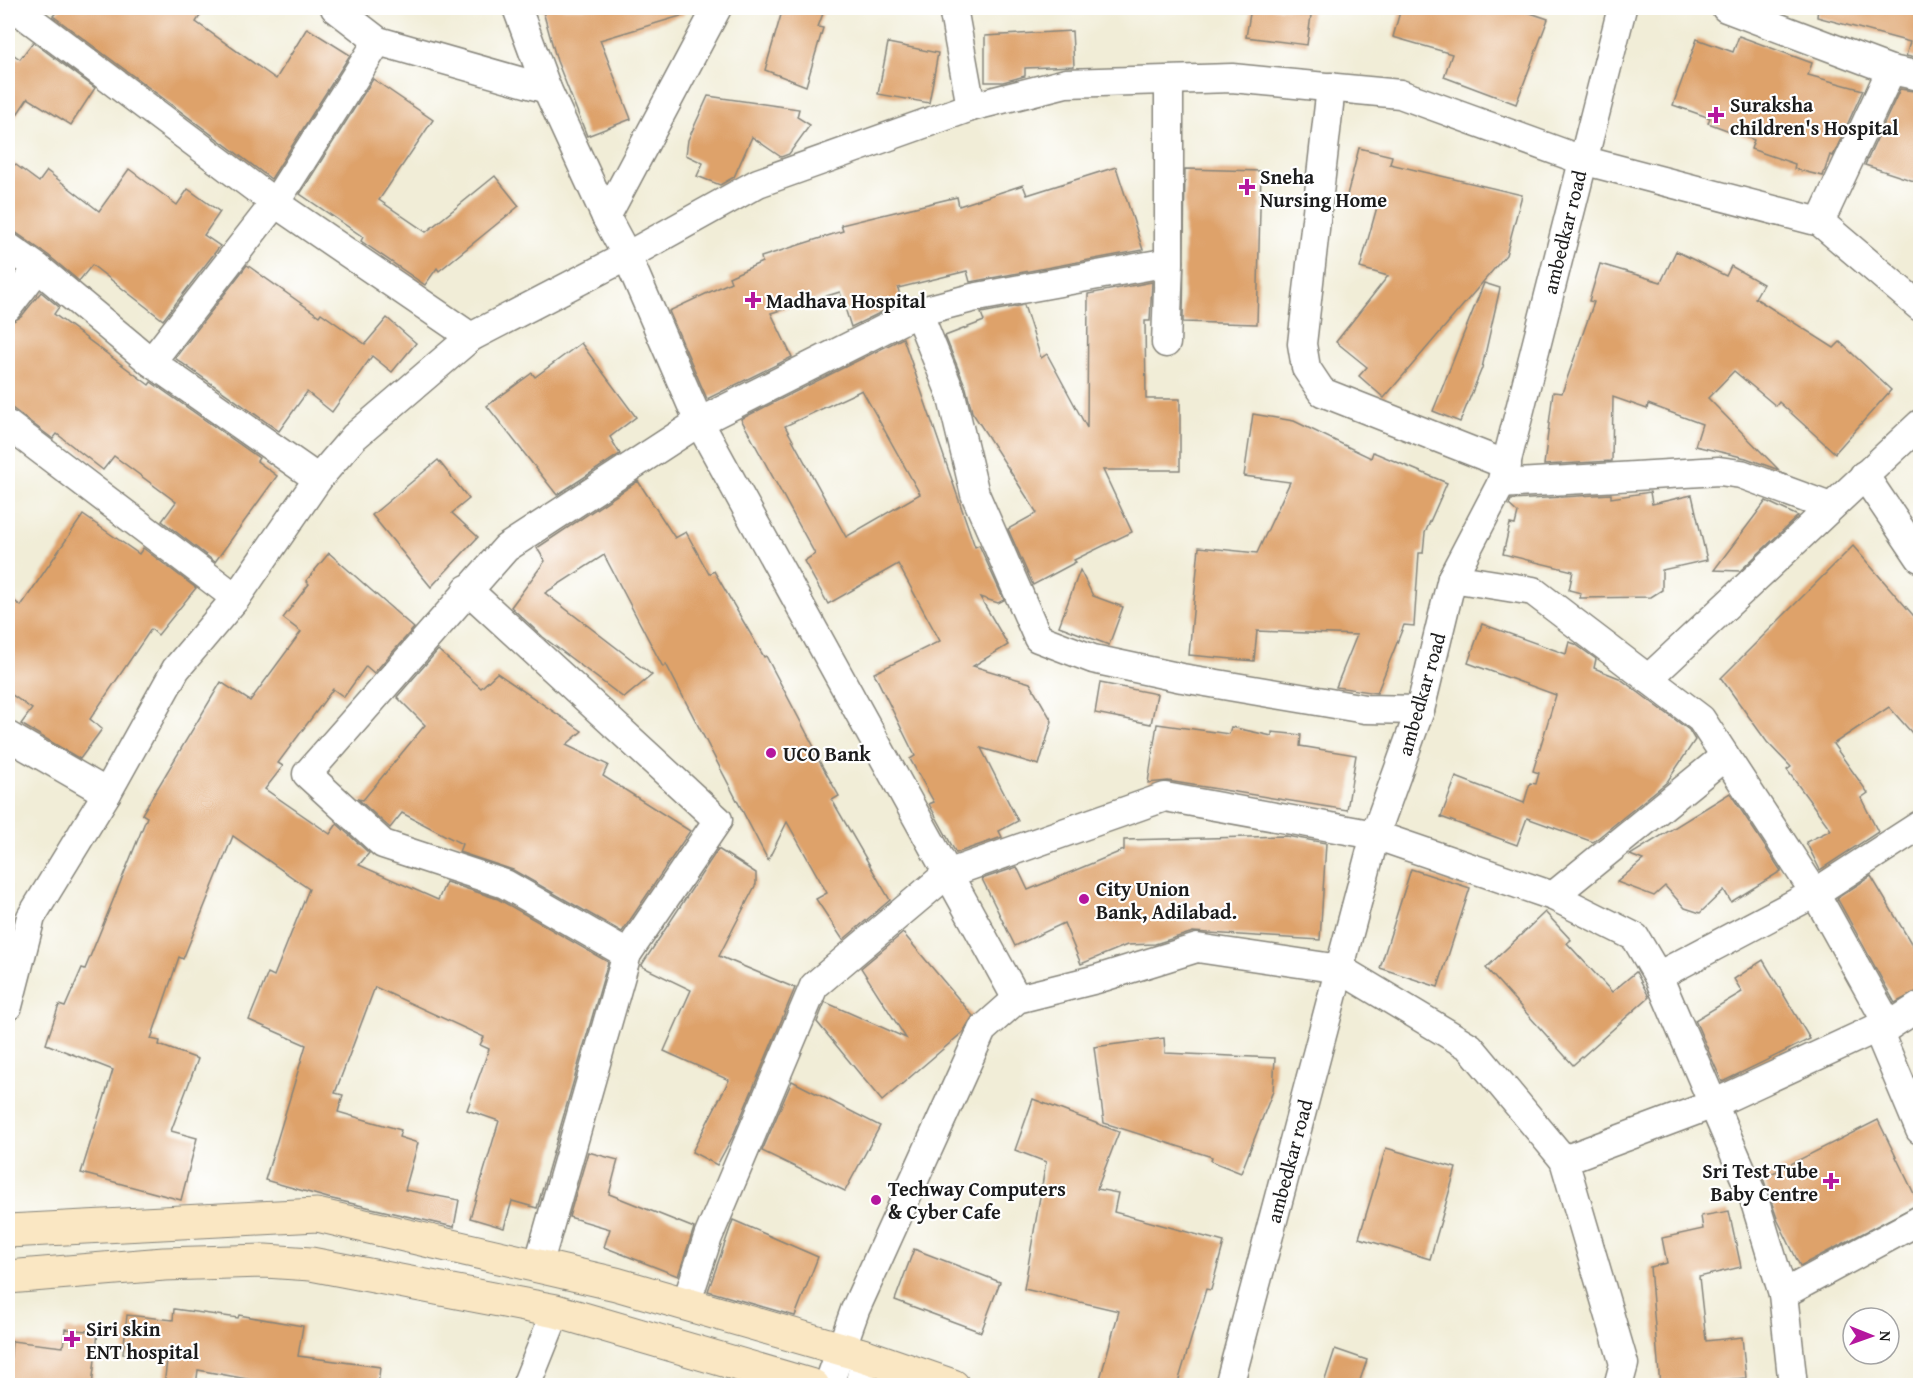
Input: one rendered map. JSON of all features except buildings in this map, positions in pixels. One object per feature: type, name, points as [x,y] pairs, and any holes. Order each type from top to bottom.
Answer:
[{"type":"main road","points":[[8,1231],[317,1215],[538,1266],[686,1304],[855,1364],[952,1386]]},
{"type":"main road","points":[[8,1277],[164,1264],[266,1261],[311,1264],[556,1311],[813,1386]]},
{"type":"street","points":[[15,8],[275,203],[471,337]]},
{"type":"street","points":[[335,8],[378,41],[547,89]]},
{"type":"street","points":[[517,8],[547,89],[606,217],[627,256],[699,422],[1017,999]]},
{"type":"street","points":[[606,217],[717,8]]},
{"type":"street","points":[[953,8],[970,107]]},
{"type":"street","name":"ambedkar road","points":[[1229,1386],[1375,835],[1420,710],[1452,578],[1504,474],[1622,8]]},
{"type":"street","points":[[1726,8],[1891,69],[1920,76]]},
{"type":"street","points":[[151,362],[275,203],[378,41]]},
{"type":"street","points":[[1820,222],[1891,69]]},
{"type":"street","points":[[8,1006],[31,917],[107,793],[176,669],[236,598],[318,479],[354,437],[471,337],[627,256],[758,183],[970,107],[1066,82],[1232,78],[1400,94],[1582,160],[1820,222],[1920,307]]},
{"type":"street","points":[[1166,343],[1169,262],[1169,81]]},
{"type":"street","points":[[1331,87],[1302,344],[1306,368],[1322,392],[1504,474],[1719,471],[1741,474],[1830,507]]},
{"type":"street","points":[[8,248],[38,268],[151,362],[318,479]]},
{"type":"street","points":[[627,954],[505,884],[383,844],[307,774],[467,589],[506,548],[699,422],[918,312],[972,298],[1169,262]]},
{"type":"street","points":[[8,307],[38,268]]},
{"type":"street","points":[[918,312],[951,394],[975,494],[1038,638],[1093,659],[1182,678],[1365,709],[1420,710]]},
{"type":"street","points":[[1648,679],[1920,424]]},
{"type":"street","points":[[8,425],[236,598]]},
{"type":"street","points":[[1864,475],[1920,558]]},
{"type":"street","points":[[1452,578],[1533,591],[1701,718],[1815,893],[1883,1027],[1920,1130]]},
{"type":"street","points":[[467,589],[718,820],[627,954],[538,1266]]},
{"type":"street","points":[[8,736],[107,793]]},
{"type":"street","points":[[1552,896],[1725,756]]},
{"type":"street","points":[[686,1304],[708,1237],[814,986],[947,874],[1165,797],[1375,835],[1552,896],[1635,937],[1658,976],[1711,1105],[1754,1199],[1783,1294],[1793,1386]]},
{"type":"street","points":[[1658,976],[1815,893],[1920,825]]},
{"type":"street","points":[[828,1386],[855,1364],[855,1310],[982,1030],[1017,999],[1197,948],[1340,969],[1470,1047],[1564,1160],[1624,1364],[1618,1386]]},
{"type":"street","points":[[1564,1160],[1711,1105],[1883,1027],[1920,1006]]},
{"type":"street","points":[[1783,1294],[1920,1220]]},
{"type":"street","points":[[526,1386],[556,1311]]},
{"type":"place","name":"Suraksha children's Hospital","points":[[1716,115]]},
{"type":"place","name":"Sneha Nursing Home","points":[[1247,187]]},
{"type":"place","name":"Madhava Hospital","points":[[753,300]]},
{"type":"place","name":"UCO Bank","points":[[771,753]]},
{"type":"place","name":"City Union Bank, Adilabad.","points":[[1084,899]]},
{"type":"place","name":"Sri Test Tube Baby Centre","points":[[1831,1181]]},
{"type":"place","name":"Techway Computers & Cyber Cafe","points":[[876,1200]]},
{"type":"place","name":"Siri skin ENT hospital","points":[[72,1339]]}]
